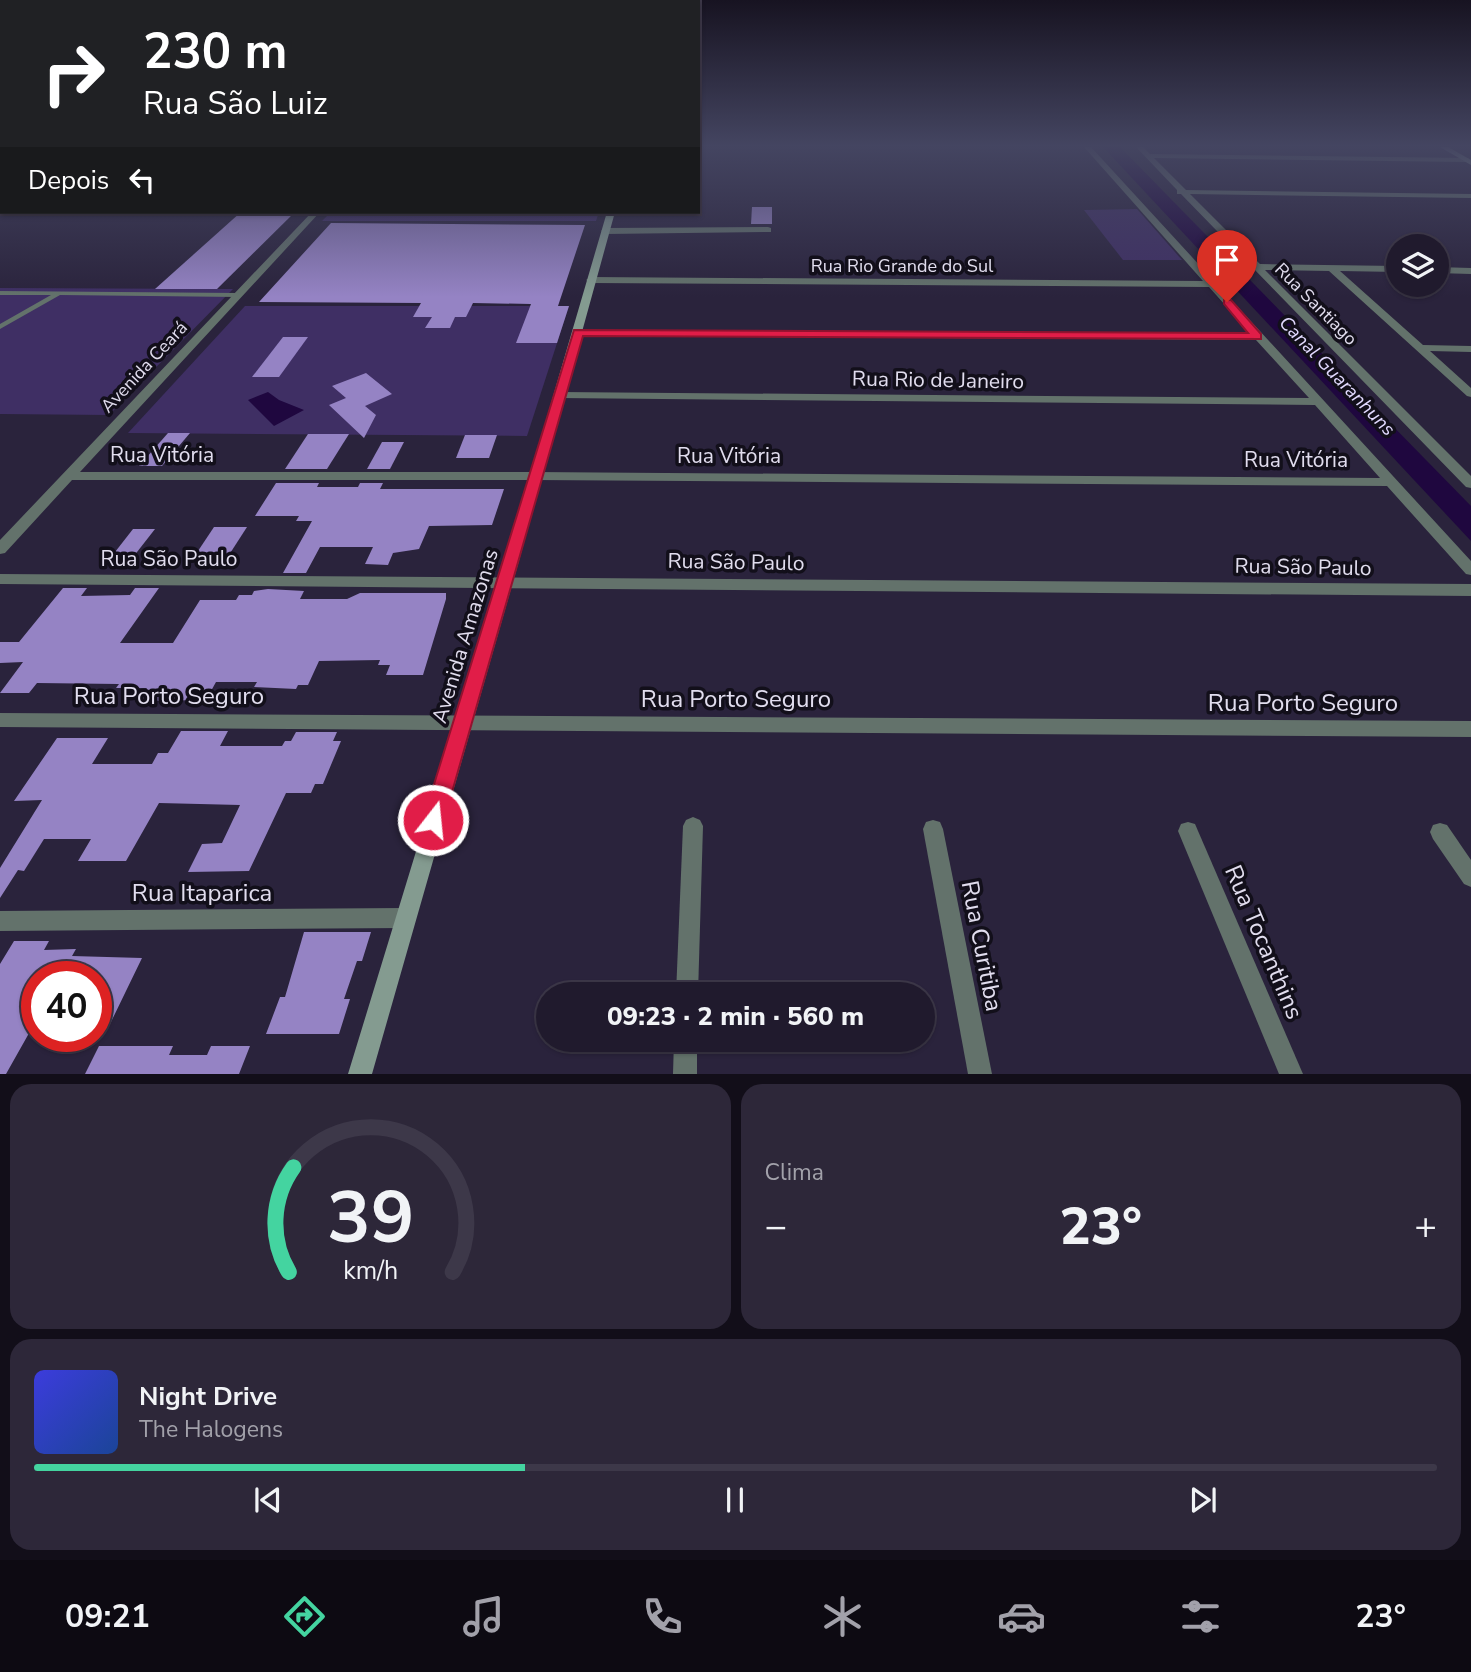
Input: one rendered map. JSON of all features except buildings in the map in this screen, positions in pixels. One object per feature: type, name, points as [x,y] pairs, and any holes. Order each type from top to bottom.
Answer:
[{"type":"street","points":[[1133,197],[1471,570]]},
{"type":"street","name":"Rua Santiago","points":[[1185,197],[1251,267],[1471,484]]},
{"type":"street","name":"Avenida Ceará","points":[[0,548],[314,214]]},
{"type":"street","name":"Avenida Amazonas","points":[[360,1073],[506,581],[610,214]]},
{"type":"street","points":[[605,231],[768,230]]},
{"type":"street","points":[[1251,267],[1386,269]]},
{"type":"street","points":[[1331,268],[1471,394]]},
{"type":"street","points":[[1449,270],[1471,271]]},
{"type":"street","name":"Rua Rio Grande do Sul","points":[[591,280],[1213,284]]},
{"type":"street","points":[[578,333],[1257,337]]},
{"type":"street","points":[[1420,348],[1471,349]]},
{"type":"street","name":"Rua Rio de Janeiro","points":[[559,395],[1317,402]]},
{"type":"street","name":"Rua Vitória","points":[[68,476],[534,476],[1389,482]]},
{"type":"street","name":"Rua São Paulo","points":[[0,579],[1471,590]]},
{"type":"street","name":"Rua Porto Seguro","points":[[0,720],[1471,729]]},
{"type":"street","points":[[687,982],[693,826]]},
{"type":"street","name":"Rua Curitiba","points":[[933,829],[980,1073]]},
{"type":"street","name":"Rua Tocanthins","points":[[1188,831],[1291,1073]]},
{"type":"street","points":[[1440,832],[1471,877]]},
{"type":"street","name":"Rua Itaparica","points":[[0,921],[405,918]]},
{"type":"street","points":[[685,1073],[686,1052]]},
{"type":"lane","points":[[0,293],[238,295]]},
{"type":"lane","points":[[0,327],[59,294]]},
{"type":"path","points":[[1212,267],[1251,267]]},
{"type":"shaded area","points":[[1137,209],[1182,260],[1123,260],[1084,210]]},
{"type":"shaded area","points":[[329,214],[598,214],[596,221],[322,221]]},
{"type":"shaded area","points":[[0,288],[233,289],[109,415],[0,414]]},
{"type":"shaded area","points":[[245,306],[569,306],[527,436],[128,433]]},
{"type":"water","name":"Canal Guaranhuns","points":[[1150,197],[1169,197],[1471,506],[1471,541]]},
{"type":"water","points":[[268,392],[279,400],[304,410],[274,426],[248,400]]},
{"type":"route","points":[[433,820],[578,333],[1257,337],[1227,302]]}]
